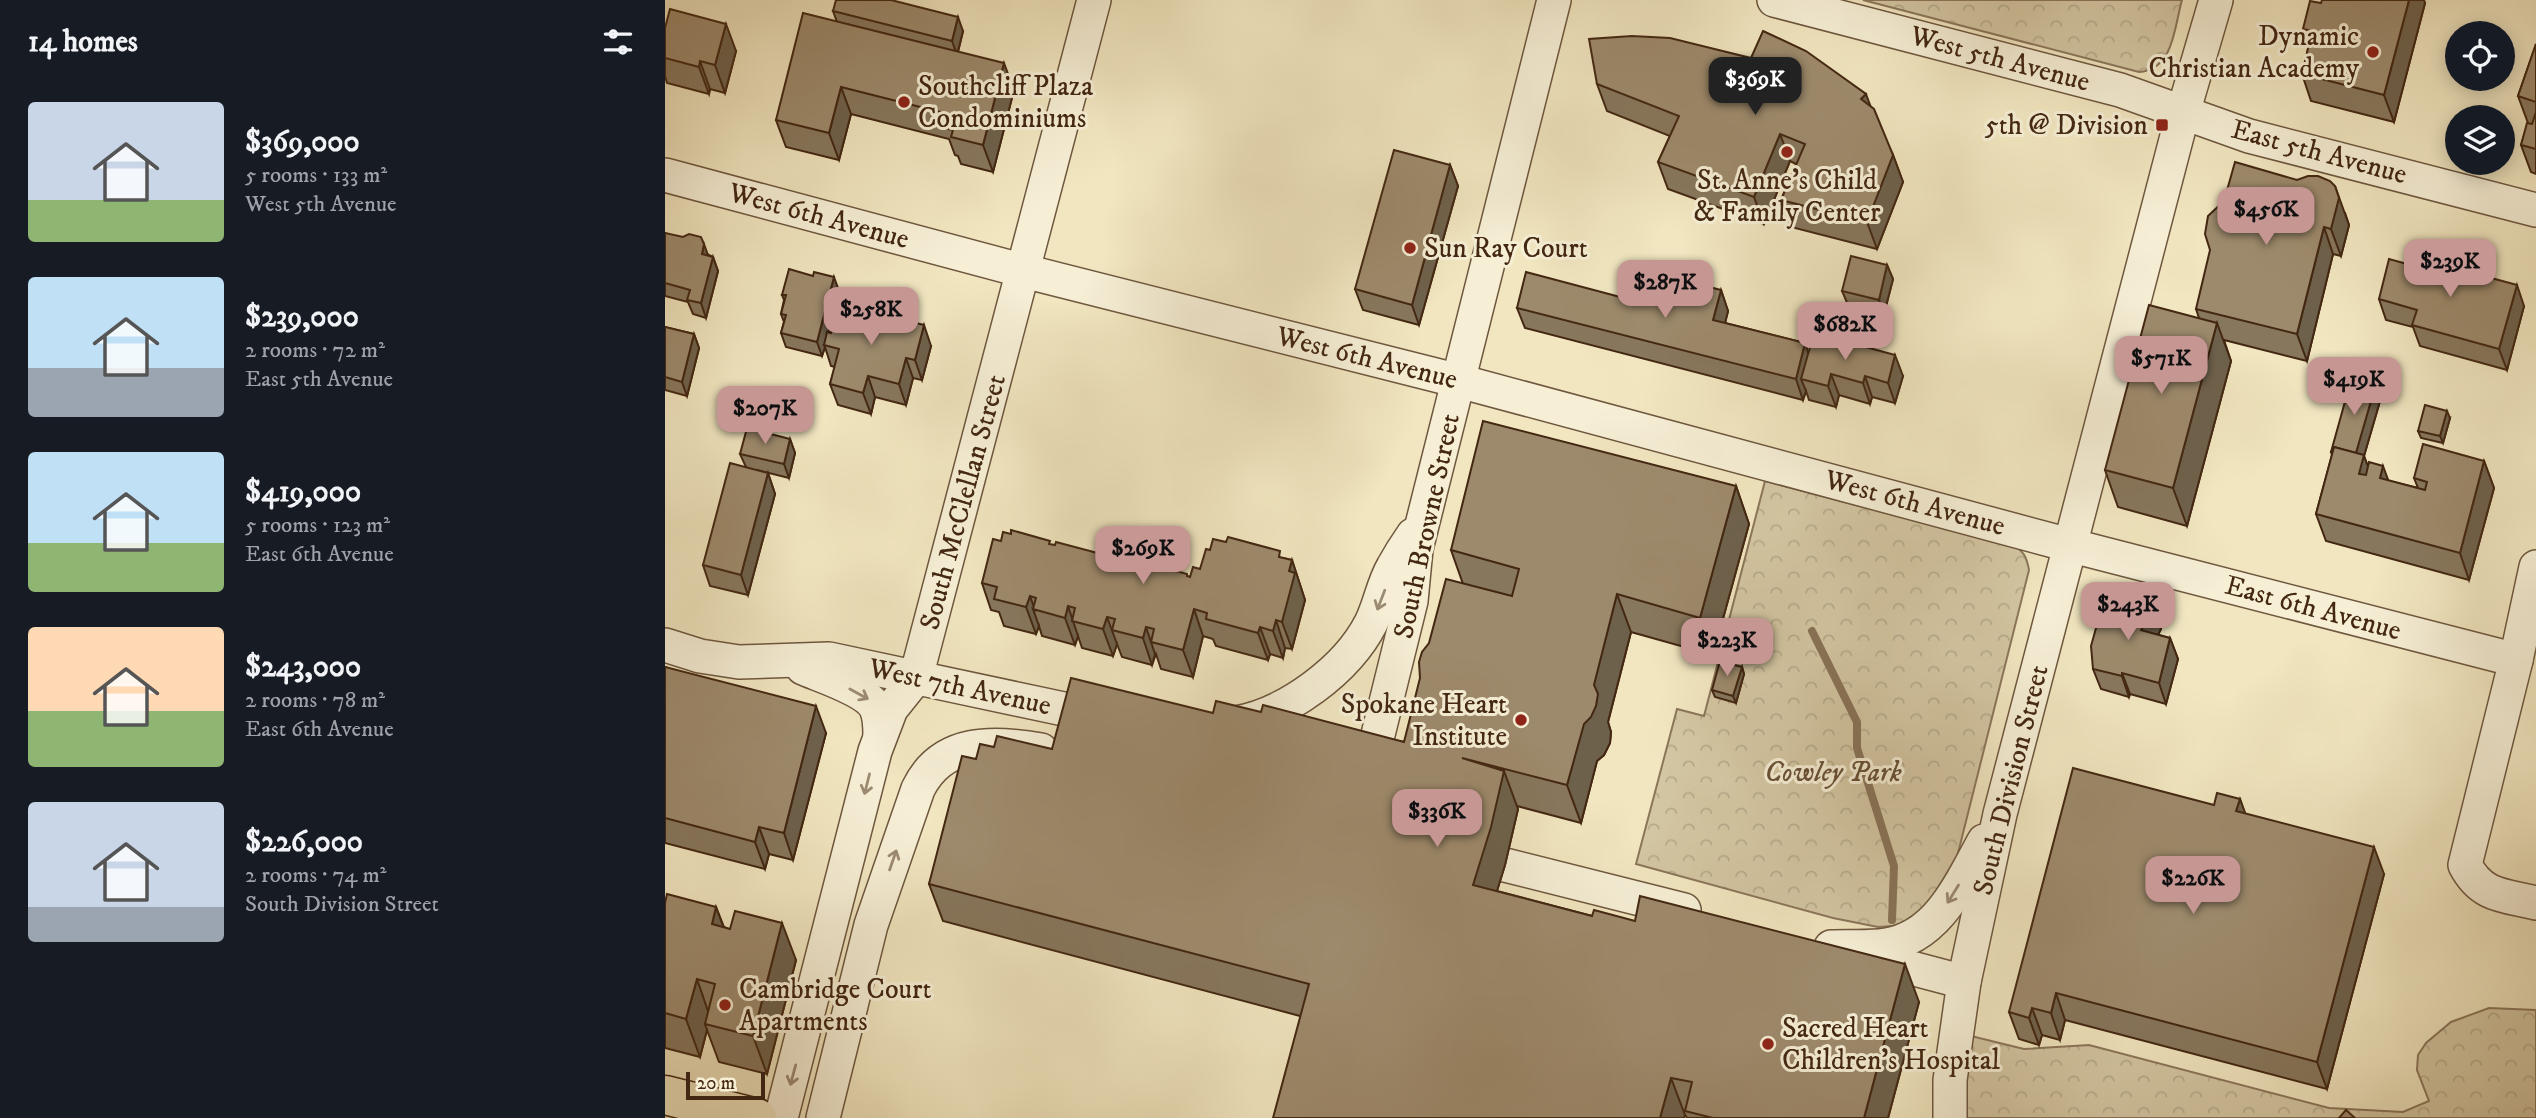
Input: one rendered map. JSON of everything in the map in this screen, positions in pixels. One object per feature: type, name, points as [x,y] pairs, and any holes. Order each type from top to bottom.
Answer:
[{"type":"main road","points":[[665,1095],[757,1118]]},
{"type":"street","name":"South McClellan Street","points":[[781,1118],[880,736],[891,709],[915,679],[1094,0]]},
{"type":"street","name":"South Browne Street","points":[[1370,767],[1406,622],[1423,518],[1555,0]]},
{"type":"street","name":"West 5th Avenue","points":[[1773,0],[2120,90],[2183,113]]},
{"type":"street","name":"South Division Street","points":[[1950,1118],[1950,1080],[1964,982],[2000,814],[2183,113],[2215,2]]},
{"type":"street","name":"East 5th Avenue","points":[[2183,113],[2249,136],[2536,210]]},
{"type":"street","name":"West 6th Avenue","points":[[665,175],[1024,271],[1459,381],[2069,545]]},
{"type":"street","points":[[1216,740],[1271,713],[1317,684],[1338,666],[1370,625],[1392,569],[1423,518]]},
{"type":"street","name":"East 6th Avenue","points":[[2069,545],[2516,660]]},
{"type":"street","points":[[2536,567],[2465,865],[2473,880],[2488,891],[2536,903]]},
{"type":"street","name":"West 7th Avenue","points":[[665,645],[719,659],[829,659],[1135,724]]},
{"type":"street","name":"West 7th Avenue","points":[[773,661],[802,667],[871,701],[880,721],[880,736]]},
{"type":"street","name":"West 7th Avenue","points":[[823,1118],[871,925],[918,789],[930,769],[953,753],[991,744],[1074,757]]},
{"type":"street","points":[[1964,982],[1818,944],[1888,945],[1913,936],[1931,924],[1952,898],[2000,814]]},
{"type":"street","points":[[1505,865],[1713,917]]},
{"type":"green space","points":[[1863,0],[2182,0],[2166,55],[2151,69],[2139,72]]},
{"type":"green space","name":"Cowley Park","points":[[1765,481],[2016,547],[2026,559],[2029,570],[1955,865],[1943,894],[1908,925],[1878,927],[1833,918],[1636,864],[1677,709],[1704,716]]},
{"type":"green space","points":[[2489,1008],[2536,1010],[2536,1118],[1959,1118],[1967,1035],[2024,1049],[2089,1045],[2329,1108],[2403,1112],[2429,1101],[2417,1070],[2418,1055],[2426,1043],[2451,1022]]},
{"type":"building","points":[[836,0],[891,0],[958,17],[952,41],[833,11]]},
{"type":"building","points":[[2322,0],[2409,0],[2384,95],[2302,74],[2312,31],[2303,29],[2310,1],[2321,3]]},
{"type":"building","points":[[670,9],[726,24],[715,65],[700,61],[699,67],[665,58],[665,28]]},
{"type":"building","name":"Southcliff Plaza Condominiums","points":[[803,13],[1004,63],[983,145],[951,137],[953,130],[945,128],[948,114],[841,87],[829,133],[776,120]]},
{"type":"building","name":"St. Anne's Child & Family Center","points":[[1763,31],[1806,51],[1866,94],[1861,99],[1874,109],[1893,155],[1867,222],[1781,200],[1805,144],[1780,134],[1754,197],[1658,162],[1679,116],[1597,84],[1589,39],[1632,36],[1670,38],[1751,58]]},
{"type":"building","points":[[2536,44],[2536,102],[2518,96]]},
{"type":"building","points":[[2536,112],[2536,149],[2521,145],[2527,123],[2532,124]]},
{"type":"building","name":"Sun Ray Court","points":[[1394,150],[1450,165],[1412,305],[1355,289]]},
{"type":"building","points":[[2235,162],[2297,180],[2318,176],[2335,186],[2339,198],[2331,229],[2324,227],[2297,334],[2196,309],[2210,250],[2205,234],[2208,216],[2224,201]]},
{"type":"building","points":[[665,233],[701,237],[704,244],[702,254],[713,257],[701,303],[687,300],[690,290],[665,283]]},
{"type":"building","points":[[2410,252],[2437,259],[2436,263],[2517,285],[2499,349],[2412,325],[2417,310],[2379,299],[2389,259],[2407,264]]},
{"type":"building","points":[[1851,256],[1887,265],[1879,300],[1842,291]]},
{"type":"building","points":[[789,269],[813,276],[814,272],[834,277],[817,342],[781,333],[786,315],[781,314],[786,295],[782,295]]},
{"type":"building","points":[[1647,271],[1721,290],[1713,320],[1805,343],[1796,379],[1517,308],[1526,272],[1639,302]]},
{"type":"building","points":[[839,303],[924,325],[915,360],[906,358],[899,384],[868,376],[863,393],[830,384],[839,349],[824,345],[827,332],[831,333]]},
{"type":"building","points":[[2149,305],[2217,323],[2173,488],[2105,470]]},
{"type":"building","points":[[665,327],[694,334],[682,382],[665,377]]},
{"type":"building","points":[[1814,333],[1895,355],[1888,383],[1865,376],[1863,383],[1831,374],[1828,386],[1801,379]]},
{"type":"building","points":[[2351,380],[2375,387],[2356,453],[2334,447],[2331,452]]},
{"type":"building","points":[[2425,405],[2447,411],[2440,436],[2418,431]]},
{"type":"building","points":[[1483,421],[1736,486],[1700,618],[1617,594],[1594,685],[1598,694],[1596,706],[1584,724],[1567,785],[1462,758],[1504,771],[1491,827],[1473,885],[1592,916],[1594,910],[1635,921],[1640,896],[1905,964],[1864,1118],[1713,1118],[1685,1111],[1692,1082],[1671,1078],[1660,1118],[1273,1118],[1309,984],[929,884],[962,756],[976,759],[980,744],[994,747],[997,736],[1052,749],[1071,678],[1213,713],[1216,701],[1261,712],[1263,705],[1404,742],[1420,678],[1419,662],[1429,643],[1446,579],[1512,596],[1519,569],[1451,550]]},
{"type":"building","points":[[747,428],[790,439],[784,464],[740,454]]},
{"type":"building","points":[[2423,444],[2484,461],[2460,553],[2316,514],[2334,447],[2364,455],[2359,474],[2366,475],[2369,462],[2383,466],[2380,478],[2425,490],[2427,482],[2414,478]]},
{"type":"building","points":[[730,463],[768,473],[741,575],[703,565]]},
{"type":"building","points":[[1011,530],[1050,541],[1049,544],[1055,545],[1056,542],[1105,555],[1106,552],[1190,577],[1193,567],[1200,569],[1206,549],[1210,550],[1213,539],[1226,542],[1228,537],[1280,551],[1279,557],[1292,560],[1289,571],[1295,573],[1282,622],[1276,620],[1273,631],[1260,627],[1258,633],[1206,619],[1207,613],[1194,609],[1183,650],[1151,642],[1154,629],[1146,627],[1143,638],[1112,630],[1115,619],[1107,617],[1103,629],[1072,621],[1075,608],[1068,606],[1065,618],[1033,609],[1036,598],[1030,596],[1026,607],[994,599],[997,587],[982,583],[993,539],[1001,541],[1003,532],[1011,534]]},
{"type":"building","points":[[2105,596],[2153,608],[2141,630],[2170,638],[2159,683],[2122,673],[2122,676],[2093,669],[2091,646]]},
{"type":"building","points":[[1720,661],[1742,667],[1733,696],[1712,690]]},
{"type":"building","points":[[665,667],[816,706],[784,833],[759,827],[755,842],[665,818]]},
{"type":"building","points":[[2073,768],[2214,805],[2217,793],[2240,799],[2236,811],[2374,847],[2317,1062],[2056,993],[2051,1013],[2032,1008],[2029,1018],[2009,1012]]},
{"type":"building","points":[[667,894],[716,907],[712,924],[730,929],[735,911],[782,923],[753,1036],[705,1024],[715,984],[697,979],[686,1019],[665,1013]]},
{"type":"building","points":[[2346,1110],[2355,1118],[2339,1118]]},
{"type":"waterway","points":[[1812,631],[1857,722],[1857,748],[1894,866],[1892,920]]},
{"type":"place","name":"Dynamic Christian Academy","points":[[2373,52]]},
{"type":"place","name":"Southcliff Plaza Condominiums","points":[[904,102]]},
{"type":"place","name":"5th @ Division","points":[[2162,125]]},
{"type":"place","name":"St. Anne's Child & Family Center","points":[[1787,152]]},
{"type":"place","name":"Sun Ray Court","points":[[1410,248]]},
{"type":"place","name":"Spokane Heart Institute","points":[[1521,720]]},
{"type":"place","name":"Cambridge Court Apartments","points":[[725,1005]]},
{"type":"place","name":"Sacred Heart Children's Hospital","points":[[1768,1044]]}]
